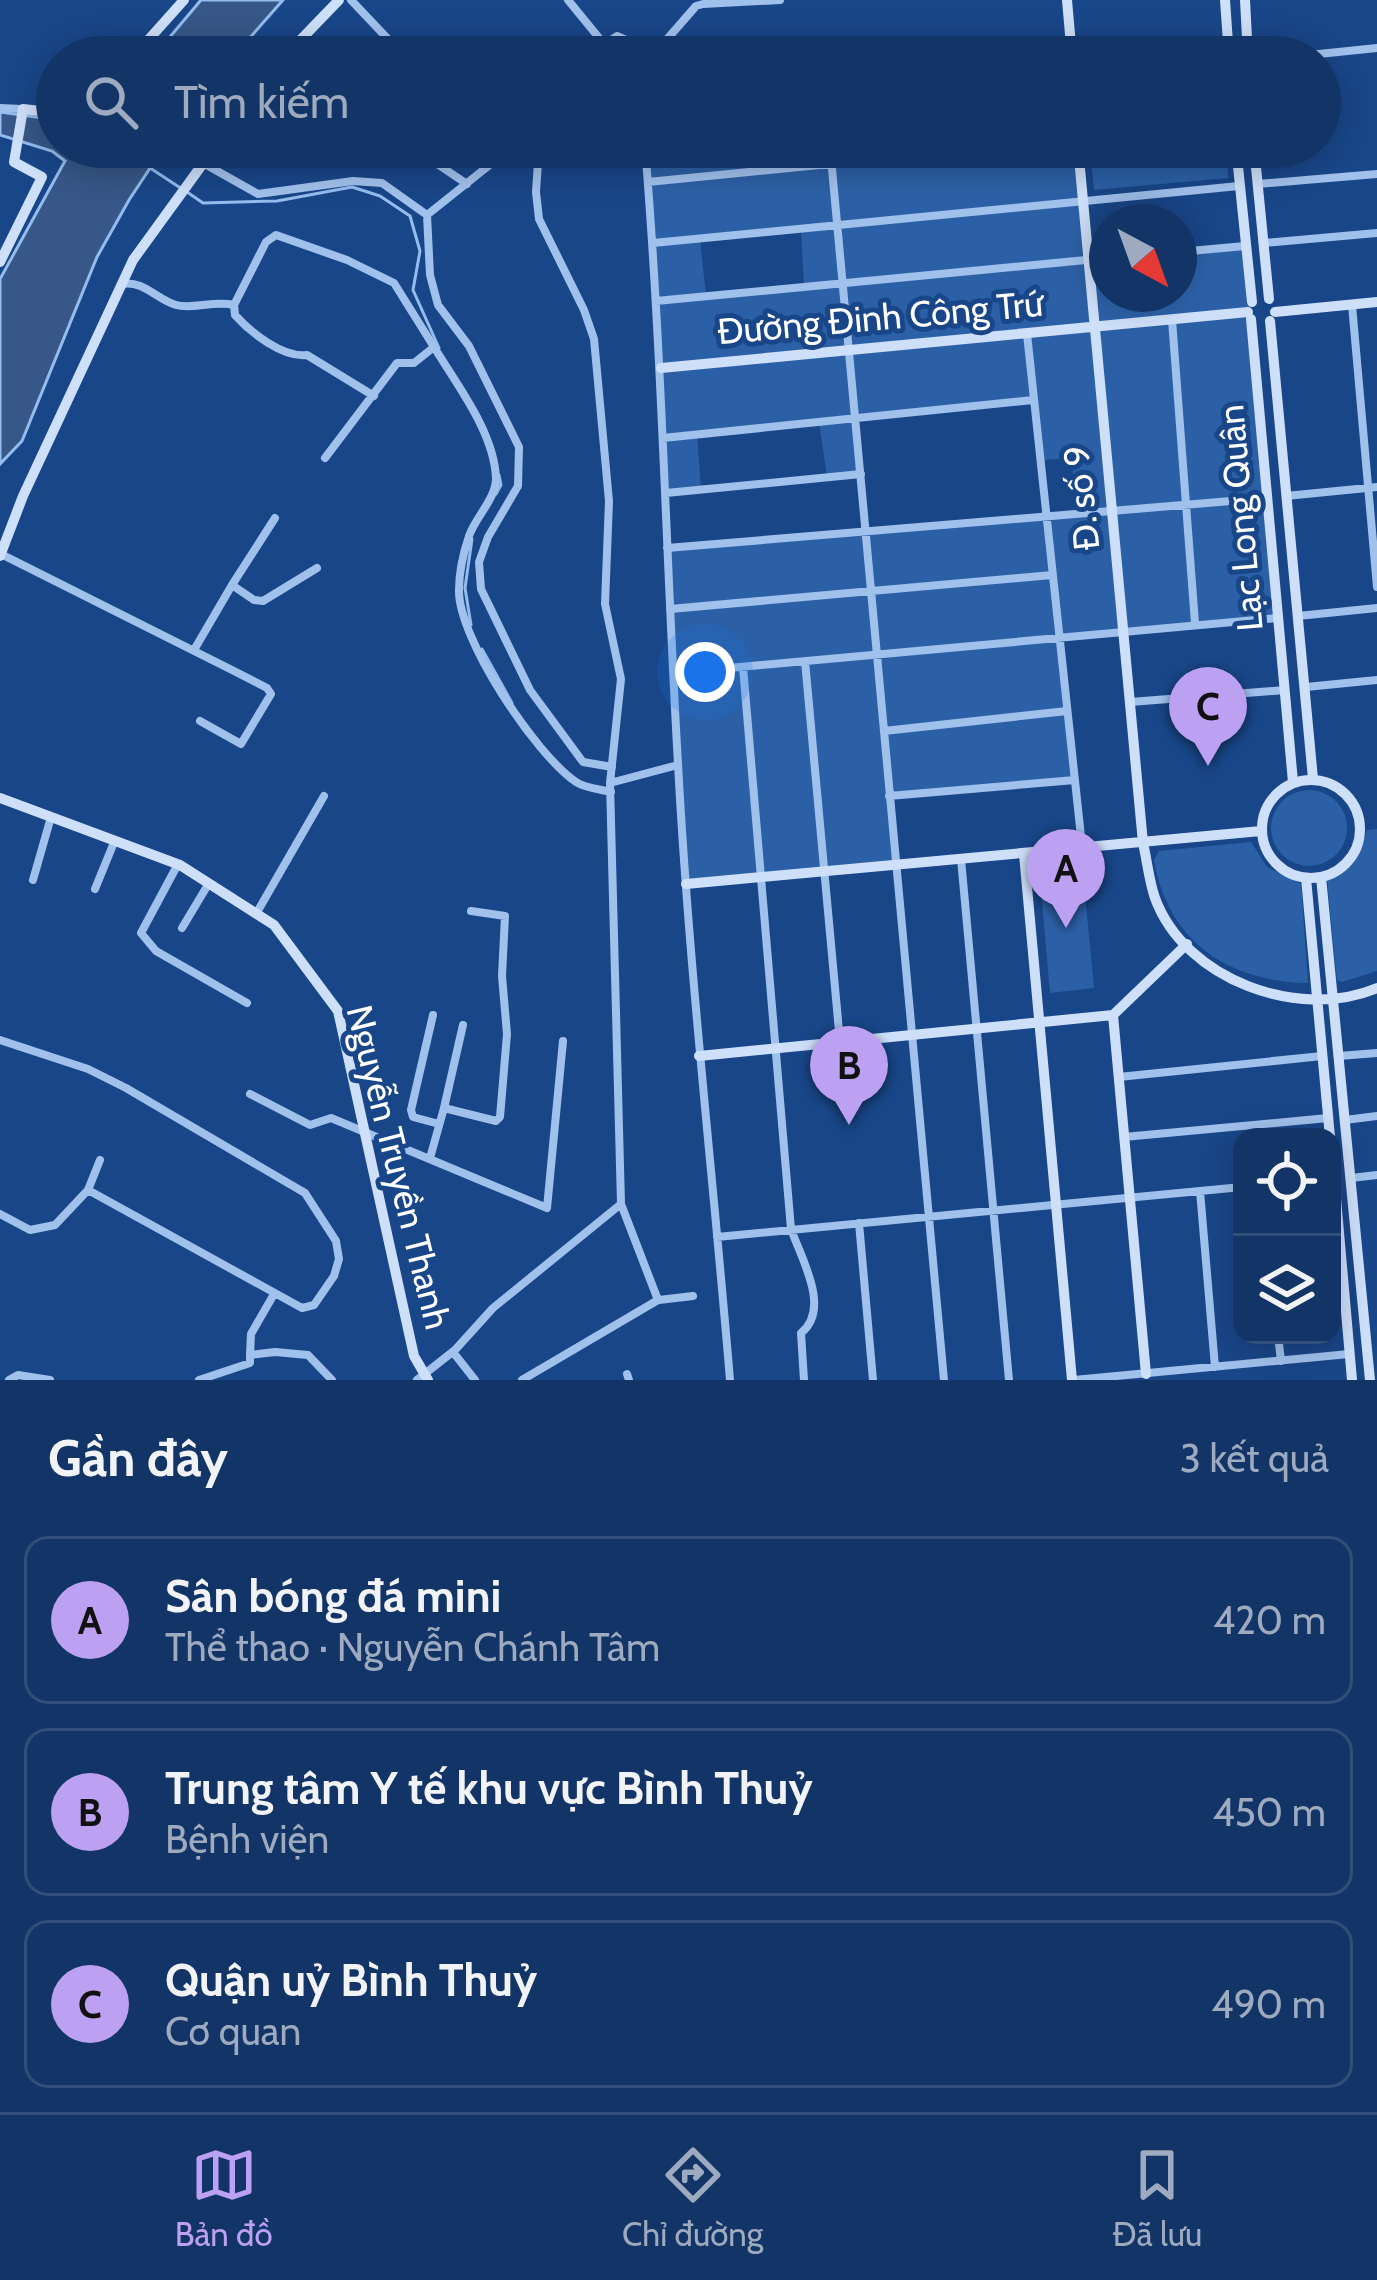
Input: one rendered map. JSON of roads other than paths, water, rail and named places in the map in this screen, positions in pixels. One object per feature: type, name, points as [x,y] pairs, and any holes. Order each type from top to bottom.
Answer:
[{"type":"street","points":[[152,36],[184,0]]},
{"type":"street","points":[[300,36],[340,0]]},
{"type":"street","points":[[351,0],[385,36]]},
{"type":"street","points":[[568,0],[597,36]]},
{"type":"street","points":[[670,36],[696,6],[780,0]]},
{"type":"street","points":[[1067,0],[1070,36]]},
{"type":"street","points":[[1226,0],[1228,36]]},
{"type":"street","points":[[1246,0],[1247,36]]},
{"type":"street","points":[[1341,52],[1377,48]]},
{"type":"street","points":[[0,108],[36,111]]},
{"type":"street","points":[[0,262],[42,177],[7,161],[23,111]]},
{"type":"street","points":[[199,168],[122,284],[0,555],[194,650],[271,694],[241,744],[200,721]]},
{"type":"street","points":[[212,168],[258,194],[353,181],[382,183],[427,215]]},
{"type":"street","points":[[443,168],[467,184]]},
{"type":"street","points":[[427,215],[486,168]]},
{"type":"street","points":[[537,168],[539,219],[594,339],[609,501],[605,604],[621,679],[610,788],[621,1204],[658,1300]]},
{"type":"street","points":[[647,168],[686,884],[730,1380]]},
{"type":"street","points":[[648,182],[791,168]]},
{"type":"street","points":[[832,168],[944,1380]]},
{"type":"street","name":"Đ. số 9","points":[[1080,168],[1089,260]]},
{"type":"street","name":"Lạc Long Quân","points":[[1238,168],[1293,782]]},
{"type":"street","points":[[1256,168],[1269,299],[1260,297],[1251,311],[1259,324],[1272,317],[1377,302]]},
{"type":"street","points":[[653,243],[1377,174]]},
{"type":"street","points":[[427,215],[430,275],[438,305],[469,346],[519,447],[518,486],[479,562],[481,590],[519,670],[552,721],[583,762],[612,766]]},
{"type":"street","points":[[1197,250],[1377,233]]},
{"type":"street","points":[[374,396],[307,355],[296,357],[253,332],[236,316],[234,305],[266,242],[287,237],[394,283],[486,441],[496,475],[493,493],[469,536],[459,588],[465,629],[514,711],[577,783],[610,788],[678,765]]},
{"type":"street","points":[[656,302],[1089,260]]},
{"type":"street","points":[[122,284],[139,284],[179,306],[234,305]]},
{"type":"street","name":"Lạc Long Quân","points":[[1269,299],[1313,779]]},
{"type":"street","points":[[1352,305],[1373,487],[1377,587]]},
{"type":"street","name":"Đường Đinh Công Trứ","points":[[661,368],[1251,311]]},
{"type":"street","name":"Đ. số 9","points":[[1094,312],[1142,843],[1155,899],[1186,944]]},
{"type":"street","points":[[1172,320],[1196,624]]},
{"type":"street","points":[[1027,334],[1043,517],[1082,846]]},
{"type":"street","points":[[325,458],[397,363],[414,363],[434,346]]},
{"type":"street","points":[[663,438],[1033,400]]},
{"type":"street","points":[[665,493],[861,474]]},
{"type":"street","points":[[668,548],[1373,487]]},
{"type":"street","points":[[194,650],[275,518]]},
{"type":"street","points":[[232,585],[263,601],[317,568]]},
{"type":"street","points":[[670,609],[1052,574]]},
{"type":"street","points":[[674,673],[1377,608]]},
{"type":"street","points":[[805,661],[840,1042]]},
{"type":"street","points":[[743,667],[791,1229],[816,1304],[816,1316],[801,1333],[805,1380]]},
{"type":"street","points":[[1130,702],[1377,680]]},
{"type":"street","points":[[884,731],[1067,711]]},
{"type":"street","points":[[1313,779],[1339,788],[1356,808],[1360,822],[1355,850],[1346,862],[1321,877],[1306,878],[1274,862],[1261,831],[1269,802],[1293,782],[1313,779]]},
{"type":"street","points":[[890,796],[1075,780]]},
{"type":"street","points":[[256,914],[324,796]]},
{"type":"street","name":"Nguyễn Truyền Thanh","points":[[0,797],[178,864],[274,925],[338,1011],[414,1356],[423,1378]]},
{"type":"street","points":[[33,880],[51,817]]},
{"type":"street","points":[[1360,822],[1377,820]]},
{"type":"street","points":[[686,884],[1261,831]]},
{"type":"street","points":[[95,889],[115,840]]},
{"type":"street","points":[[1024,854],[1073,1380],[1143,1378],[1372,1353]]},
{"type":"street","points":[[962,859],[1009,1380]]},
{"type":"street","points":[[178,864],[141,933],[156,951],[248,1003]]},
{"type":"street","points":[[1321,877],[1359,1269],[1372,1353],[1370,1380]]},
{"type":"street","points":[[1306,878],[1329,1128]]},
{"type":"street","points":[[182,928],[208,883]]},
{"type":"street","points":[[444,1108],[496,1121],[500,1117],[508,1034],[502,976],[505,916],[471,911]]},
{"type":"street","points":[[700,1056],[1113,1015],[1186,944],[1248,987],[1281,996],[1334,998],[1377,988]]},
{"type":"street","points":[[433,1015],[411,1110],[413,1117],[439,1124]]},
{"type":"street","points":[[1113,1015],[1143,1378]]},
{"type":"street","points":[[430,1158],[463,1025]]},
{"type":"street","points":[[0,1040],[88,1069],[305,1192],[336,1240],[338,1265],[311,1307],[298,1306],[88,1190]]},
{"type":"street","points":[[250,1094],[310,1125],[332,1118],[547,1208],[563,1041]]},
{"type":"street","points":[[1340,1056],[1377,1053]]},
{"type":"street","points":[[1119,1077],[1322,1056]]},
{"type":"street","points":[[1346,1120],[1377,1116]]},
{"type":"street","points":[[1124,1137],[1328,1118]]},
{"type":"street","points":[[0,1214],[30,1230],[55,1225],[88,1190],[100,1160]]},
{"type":"street","points":[[1341,1179],[1377,1175]]},
{"type":"street","points":[[717,1237],[1233,1188]]},
{"type":"street","points":[[1200,1191],[1216,1367]]},
{"type":"street","points":[[423,1378],[493,1308],[621,1204]]},
{"type":"street","points":[[859,1222],[874,1380]]},
{"type":"street","points":[[1339,1236],[1352,1380]]},
{"type":"street","points":[[1342,1271],[1359,1269]]},
{"type":"street","points":[[199,1380],[247,1367],[251,1334],[274,1294]]},
{"type":"street","points":[[522,1380],[658,1300],[693,1296]]},
{"type":"street","points":[[1279,1344],[1281,1361]]},
{"type":"street","points":[[453,1352],[475,1380]]},
{"type":"street","points":[[250,1355],[308,1355],[332,1380]]},
{"type":"street","points":[[9,1380],[18,1375],[50,1380]]},
{"type":"waterway","points":[[150,168],[179,187]]},
{"type":"waterway","points":[[187,192],[203,203],[277,201],[352,187],[380,196],[410,216],[420,251],[413,290],[439,348]]},
{"type":"waterway","points":[[496,494],[499,475]]},
{"type":"waterway","points":[[471,625],[465,588],[472,539]]},
{"type":"waterway","points":[[482,649],[512,703]]},
{"type":"place","name":"Quận uỷ Bình Thuỷ","points":[[1208,766]]},
{"type":"place","name":"Sân bóng đá mini","points":[[1066,928]]},
{"type":"place","name":"Trung tâm Y tế khu vực Bình Thuỷ","points":[[849,1125]]}]
